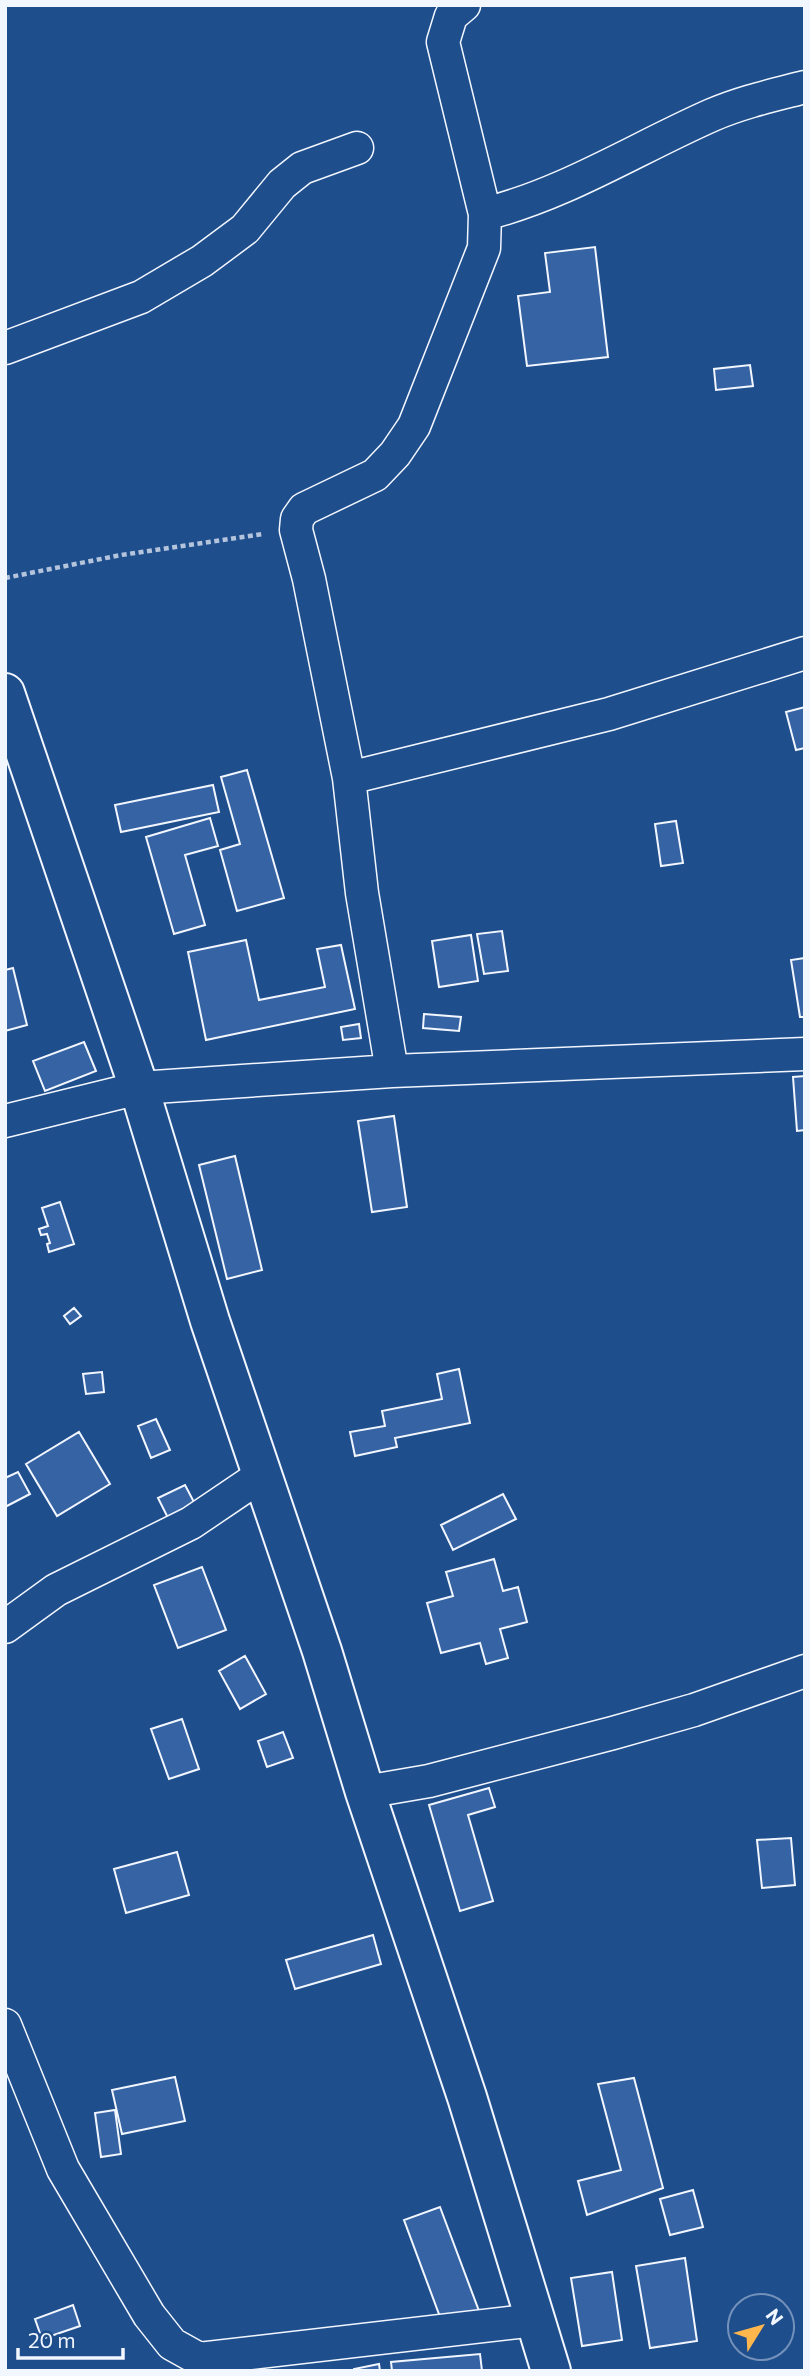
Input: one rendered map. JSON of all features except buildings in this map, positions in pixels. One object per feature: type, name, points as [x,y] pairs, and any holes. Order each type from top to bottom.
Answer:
[{"type":"street","points":[[392,1071],[362,893],[349,778],[309,579],[296,530],[297,519],[304,509],[375,475],[385,466],[414,426],[480,261],[484,248],[485,214],[443,42],[451,16],[464,5]]},
{"type":"street","points":[[485,214],[519,206],[568,186],[733,106],[805,87]]},
{"type":"street","points":[[5,348],[141,296],[202,261],[245,229],[282,184],[302,168],[357,148]]},
{"type":"street","points":[[349,778],[609,714],[805,653]]},
{"type":"street","points":[[5,693],[139,1088],[210,1321],[322,1651],[365,1792],[467,2097],[551,2371]]},
{"type":"street","points":[[5,1121],[139,1088],[392,1071],[805,1054]]},
{"type":"street","points":[[5,1627],[56,1590],[191,1523],[262,1475]]},
{"type":"street","points":[[365,1792],[429,1781],[613,1733],[694,1710],[805,1671]]},
{"type":"street","points":[[5,2025],[63,2169],[149,2315],[172,2344],[200,2358],[535,2320]]},
{"type":"path","points":[[5,578],[121,555],[296,530]]}]
